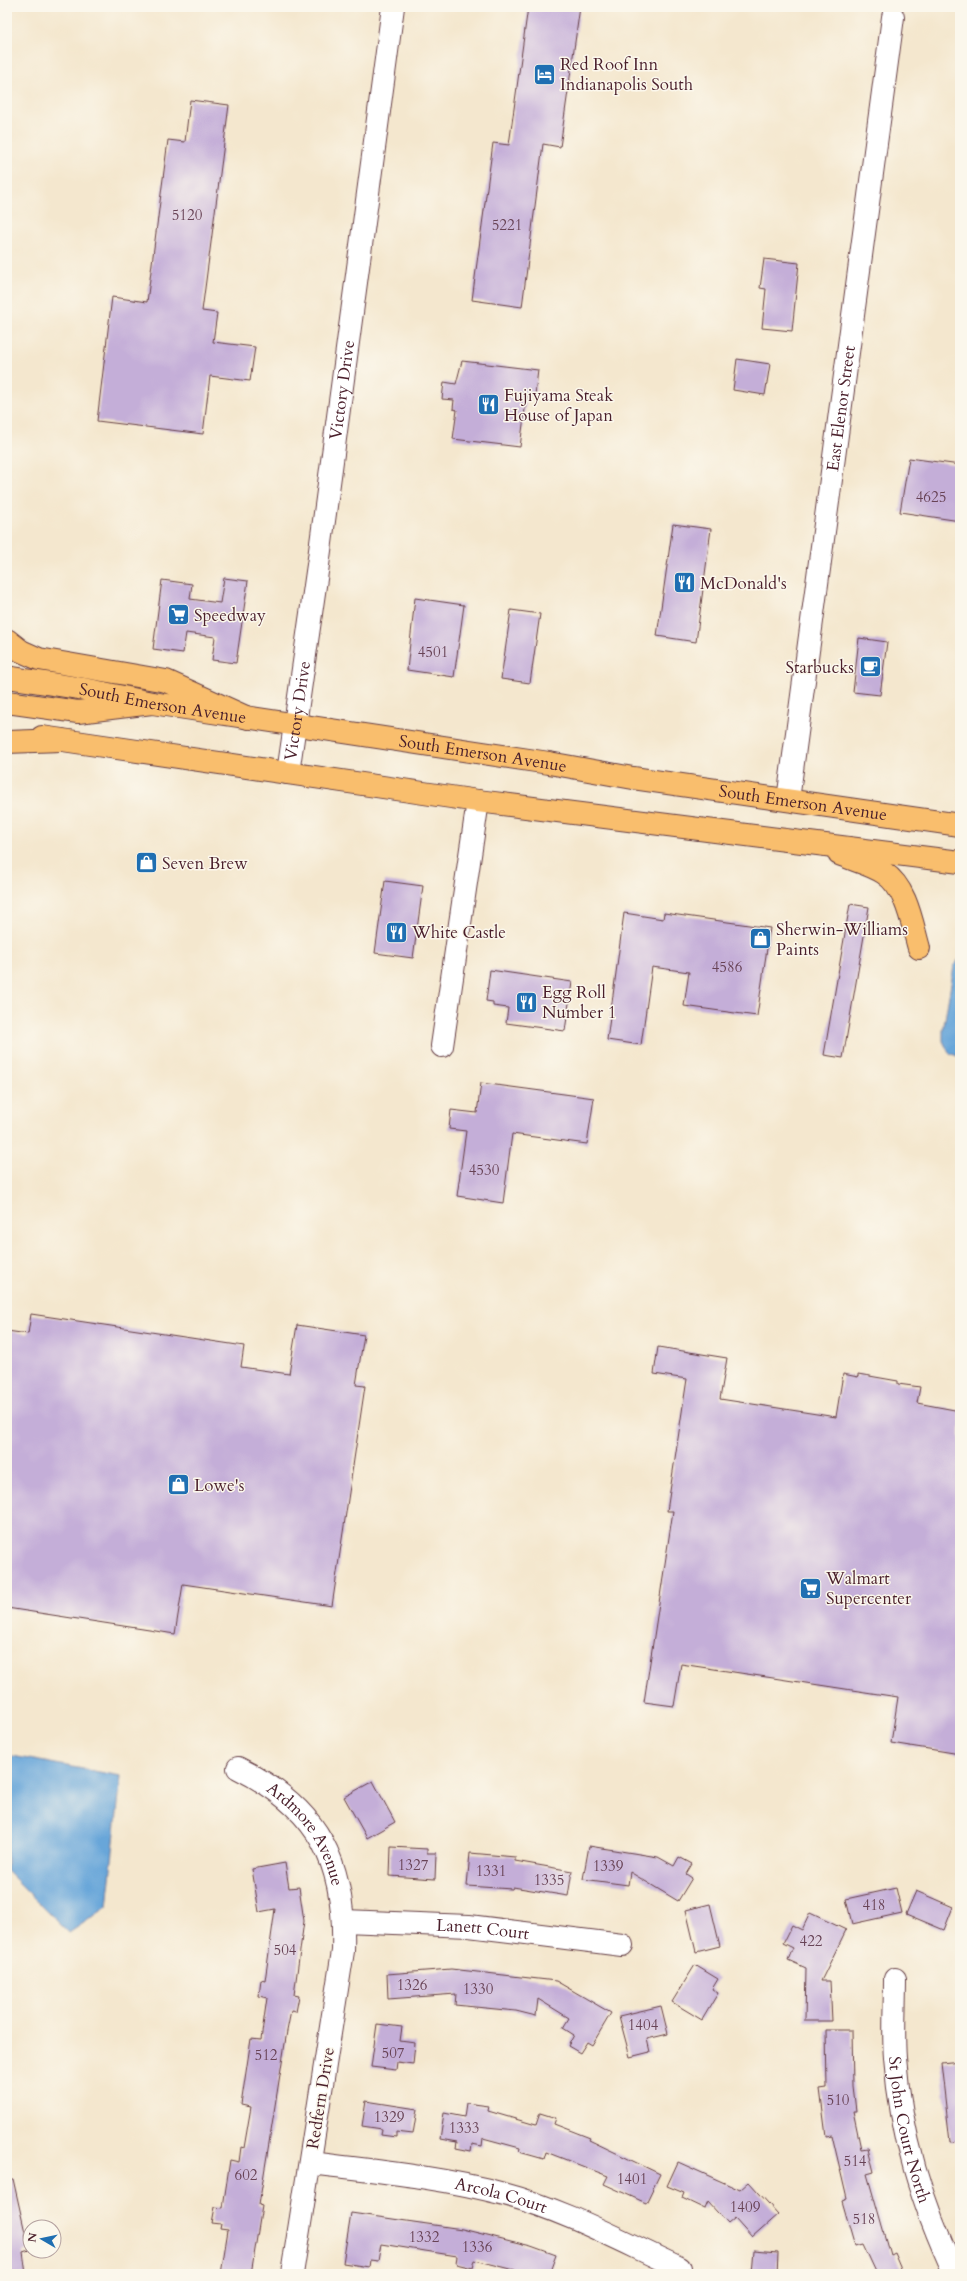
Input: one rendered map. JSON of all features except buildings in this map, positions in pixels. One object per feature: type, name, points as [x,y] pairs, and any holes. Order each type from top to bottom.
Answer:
[{"type":"main road","points":[[7,640],[21,651],[39,659],[166,681],[248,718]]},
{"type":"main road","name":"South Emerson Avenue","points":[[7,677],[84,689],[152,703],[549,763],[633,778],[960,825]]},
{"type":"main road","points":[[7,702],[78,712],[152,703]]},
{"type":"main road","points":[[7,731],[478,801],[960,862]]},
{"type":"main road","points":[[7,742],[61,740]]},
{"type":"main road","points":[[818,844],[884,873],[896,886],[906,905],[919,948]]},
{"type":"street","name":"Victory Drive","points":[[288,773],[296,724],[393,7]]},
{"type":"street","name":"East Elenor Street","points":[[788,800],[893,17]]},
{"type":"street","points":[[442,1046],[478,801]]},
{"type":"street","name":"Ardmore Avenue","points":[[238,1768],[275,1789],[295,1806],[312,1825],[325,1847],[338,1879],[344,1921]]},
{"type":"street","name":"Lanett Court","points":[[344,1921],[469,1926],[622,1945]]},
{"type":"street","name":"Redfern Drive","points":[[292,2274],[343,1951],[344,1921]]},
{"type":"street","name":"St John Court North","points":[[895,1979],[894,2057],[906,2134],[921,2193],[955,2274]]},
{"type":"street","name":"Arcola Court","points":[[310,2163],[436,2180],[506,2194],[549,2208],[680,2268]]},
{"type":"water","points":[[960,958],[960,1057],[949,1053],[943,1041],[943,1031],[954,966]]},
{"type":"water","points":[[7,1755],[121,1776],[107,1907],[69,1933],[7,1871]]},
{"type":"place","name":"Red Roof Inn Indianapolis South","points":[[545,74]]},
{"type":"place","name":"Fujiyama Steak House of Japan","points":[[489,405]]},
{"type":"place","name":"McDonald's","points":[[684,583]]},
{"type":"place","name":"Speedway","points":[[178,615]]},
{"type":"place","name":"Starbucks","points":[[870,667]]},
{"type":"place","name":"Seven Brew","points":[[147,863]]},
{"type":"place","name":"White Castle","points":[[397,932]]},
{"type":"place","name":"Sherwin-Williams Paints","points":[[760,939]]},
{"type":"place","name":"Egg Roll Number 1","points":[[527,1002]]},
{"type":"place","name":"Lowe's","points":[[179,1485]]},
{"type":"place","name":"Walmart Supercenter","points":[[811,1588]]}]
